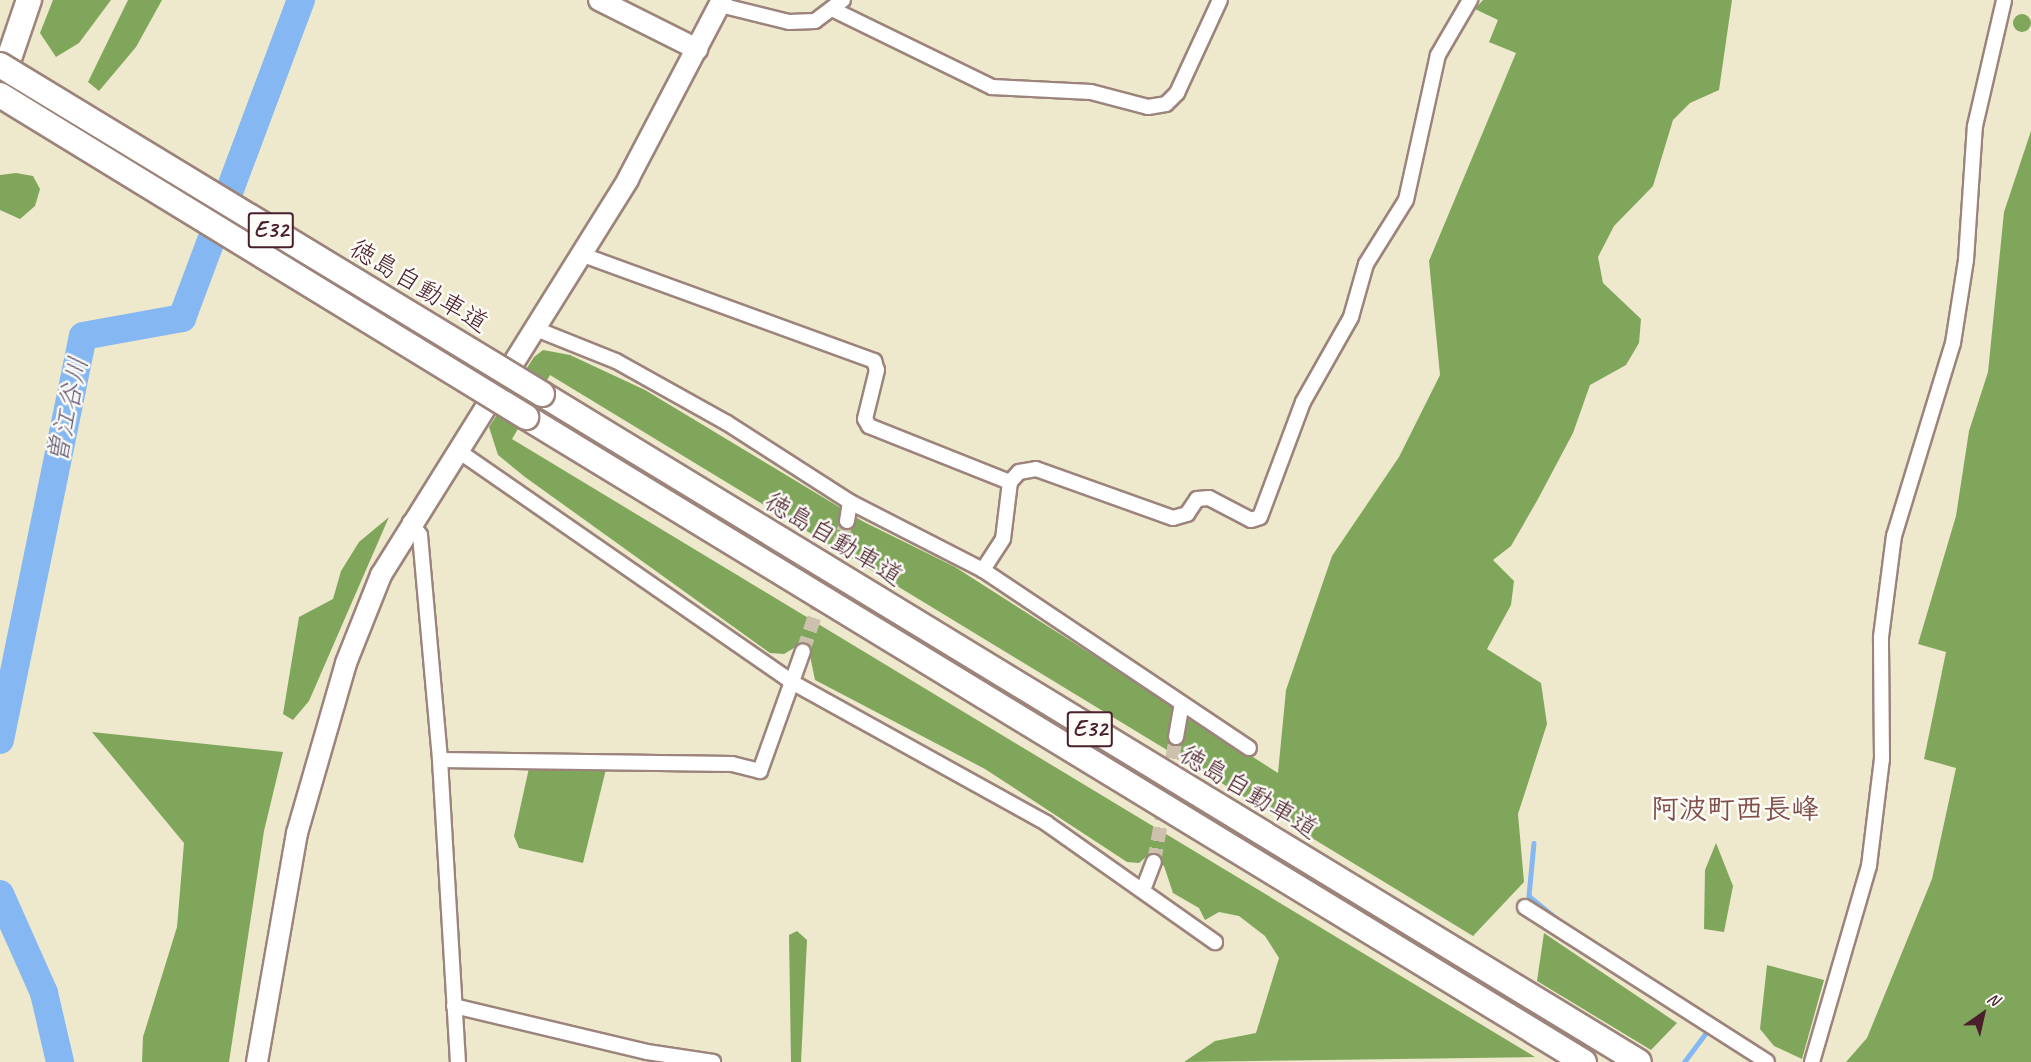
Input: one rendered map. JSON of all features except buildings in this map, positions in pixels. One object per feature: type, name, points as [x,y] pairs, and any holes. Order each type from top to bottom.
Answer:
[{"type":"highway","points":[[0,85],[29,0]]},
{"type":"highway","name":"徳島自動車道","points":[[0,65],[1639,1062]]},
{"type":"highway","name":"E32","points":[[0,95],[1584,1062]]},
{"type":"street","points":[[599,0],[697,49]]},
{"type":"street","points":[[257,1062],[297,833],[318,753],[350,652],[410,522],[583,255],[721,3],[789,22],[815,21],[838,5],[992,87],[1091,92],[1148,107],[1166,104],[1177,93],[1220,0]]},
{"type":"street","points":[[983,570],[1003,539],[1010,482],[1019,472],[1036,469],[1173,518],[1187,514],[1197,499],[1209,498],[1251,520],[1260,517],[1303,402],[1351,318],[1365,264],[1406,200],[1438,55],[1470,0]]},
{"type":"street","points":[[1812,1062],[1869,866],[1882,759],[1881,637],[1894,536],[1953,343],[1966,260],[1975,126],[2004,0]]},
{"type":"street","points":[[583,255],[874,361],[865,418],[869,426],[1010,482]]},
{"type":"street","points":[[536,329],[616,361],[727,423],[850,502],[983,570],[1248,748]]},
{"type":"street","points":[[458,450],[790,681],[1046,823],[1215,942]]},
{"type":"street","points":[[847,521],[850,502]]},
{"type":"street","points":[[410,522],[420,535],[440,760],[458,1062]]},
{"type":"street","points":[[440,760],[732,764],[760,771],[790,681],[803,651]]},
{"type":"street","points":[[1176,737],[1182,704]]},
{"type":"street","points":[[1143,890],[1154,862]]},
{"type":"street","points":[[1525,907],[1767,1062]]},
{"type":"street","points":[[454,1006],[647,1052],[713,1062]]},
{"type":"green space","points":[[53,0],[111,0],[79,43],[56,57],[40,33]]},
{"type":"green space","points":[[128,0],[162,0],[136,47],[99,91],[88,82]]},
{"type":"green space","points":[[1483,0],[1732,0],[1719,90],[1690,103],[1673,120],[1653,186],[1614,226],[1598,257],[1603,283],[1641,319],[1639,343],[1626,365],[1590,385],[1573,433],[1538,499],[1511,546],[1493,560],[1514,581],[1511,605],[1487,649],[1541,683],[1547,724],[1518,814],[1524,882],[1473,936],[550,375],[512,439],[1535,1057],[1184,1062],[1215,1041],[1256,1033],[1279,958],[1265,936],[1239,916],[1219,912],[1205,920],[1199,908],[1173,893],[1164,866],[1147,856],[1139,863],[1127,862],[985,769],[815,680],[809,651],[799,645],[784,654],[770,653],[525,477],[498,455],[489,427],[534,357],[543,350],[570,355],[645,390],[864,522],[955,567],[1278,773],[1286,690],[1332,556],[1399,457],[1440,375],[1429,261],[1516,53],[1489,42],[1498,20],[1475,9]]},
{"type":"green space","points":[[2022,14],[2028,17],[2031,23],[2028,29],[2022,32],[2016,29],[2013,23],[2016,17]]},
{"type":"green space","points":[[2031,131],[2031,1062],[1846,1062],[1867,1038],[1932,879],[1956,768],[1924,759],[1946,652],[1918,644],[1956,516],[1969,431],[1988,372],[2004,212]]},
{"type":"green space","points":[[16,173],[33,176],[40,189],[35,206],[20,219],[0,210],[0,175]]},
{"type":"green space","points":[[389,517],[309,701],[293,720],[283,714],[299,617],[333,599],[341,571],[359,542]]},
{"type":"green space","points":[[92,732],[283,752],[264,831],[229,1062],[142,1062],[143,1037],[177,927],[184,843]]},
{"type":"green space","points":[[529,768],[606,769],[583,863],[519,848],[514,836]]},
{"type":"green space","points":[[1716,843],[1733,886],[1724,932],[1704,929],[1705,870]]},
{"type":"green space","points":[[797,931],[807,940],[801,1062],[791,1062],[789,935]]},
{"type":"green space","points":[[1544,933],[1677,1023],[1651,1050],[1537,981]]},
{"type":"green space","points":[[1767,965],[1824,980],[1802,1059],[1774,1046],[1760,1029]]},
{"type":"waterway","name":"曽江谷川","points":[[0,740],[83,336],[182,318],[301,0]]},
{"type":"waterway","points":[[1534,843],[1529,896],[1567,927]]},
{"type":"waterway","name":"曽江谷川","points":[[0,894],[44,993],[60,1062]]},
{"type":"waterway","points":[[1684,1062],[1704,1035]]},
{"type":"tunnel","points":[[803,651],[847,521]]},
{"type":"tunnel","points":[[1154,862],[1176,737]]},
{"type":"district","name":"阿波町西長峰","points":[[1735,809]]}]
